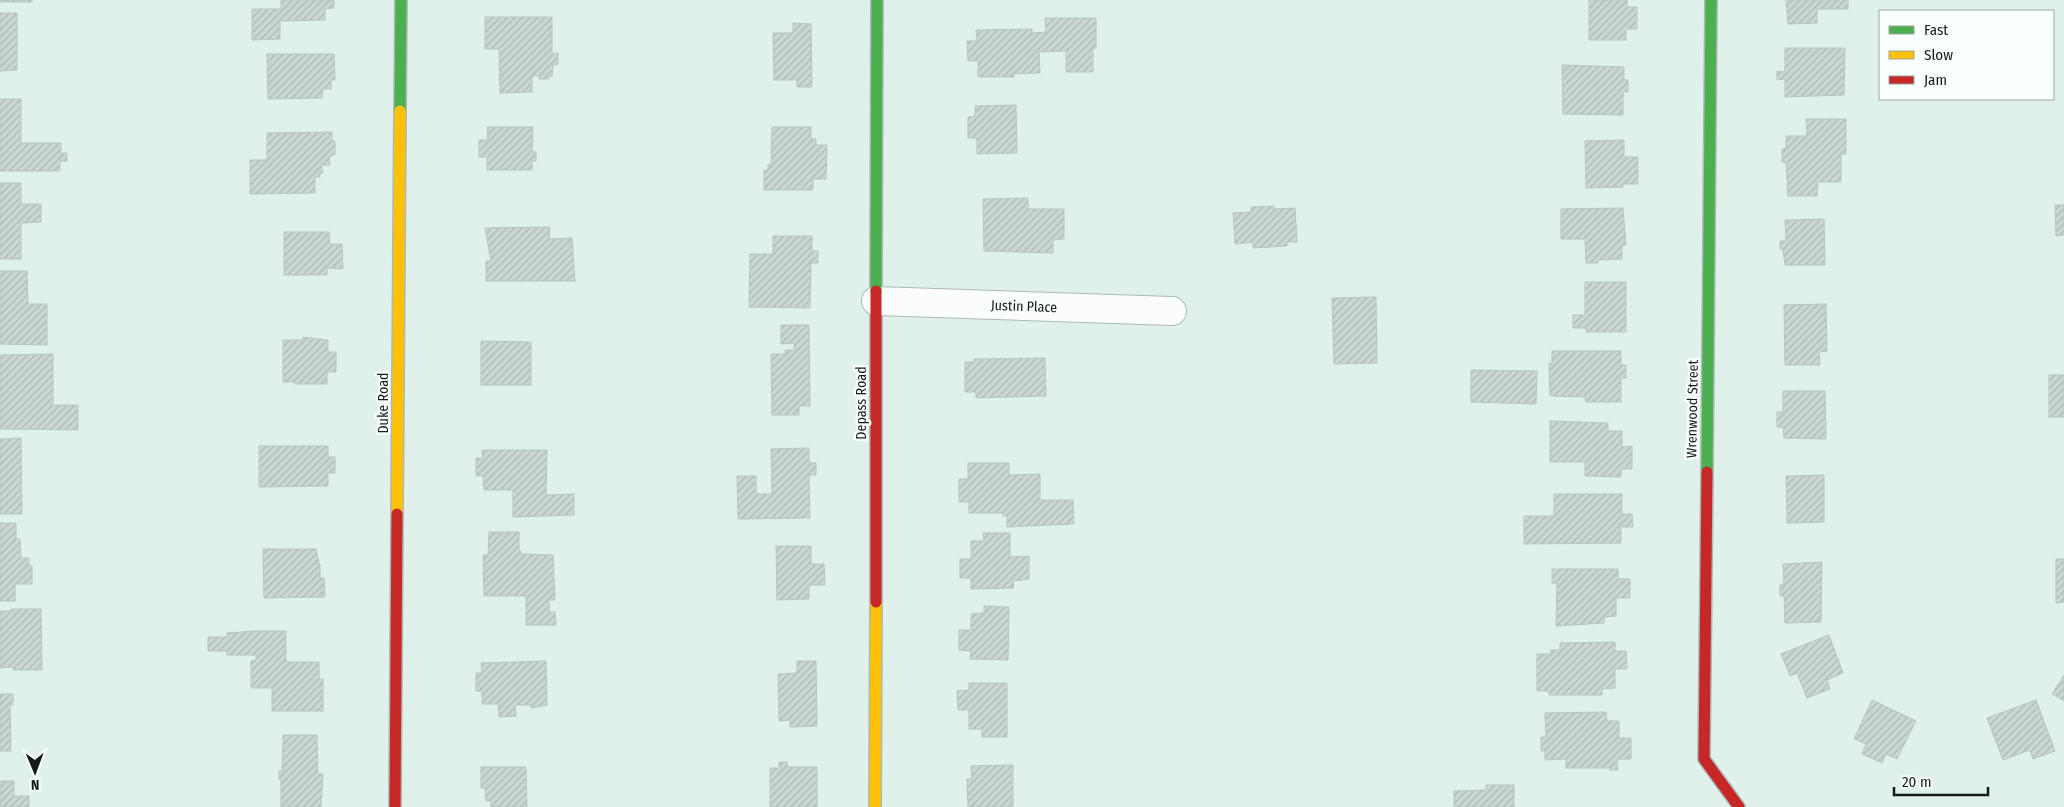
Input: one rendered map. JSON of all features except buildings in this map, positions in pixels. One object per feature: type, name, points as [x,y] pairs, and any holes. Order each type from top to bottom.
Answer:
[{"type":"street","name":"Duke Road","points":[[395,807],[401,0]]},
{"type":"street","name":"Depass Road","points":[[875,807],[877,0]]},
{"type":"street","name":"Wrenwood Street","points":[[1711,0],[1704,759],[1739,807]]},
{"type":"street","name":"Justin Place","points":[[876,301],[1172,311]]},
{"type":"traffic: fast","points":[[400,111],[401,0]]},
{"type":"traffic: fast","points":[[876,291],[877,0]]},
{"type":"traffic: fast","points":[[1707,472],[1711,0]]},
{"type":"traffic: slow","points":[[397,514],[400,111]]},
{"type":"traffic: slow","points":[[875,807],[876,602]]},
{"type":"traffic: jam","points":[[876,291],[876,602]]},
{"type":"traffic: jam","points":[[1707,472],[1704,759],[1739,807]]},
{"type":"traffic: jam","points":[[395,807],[397,514]]}]
